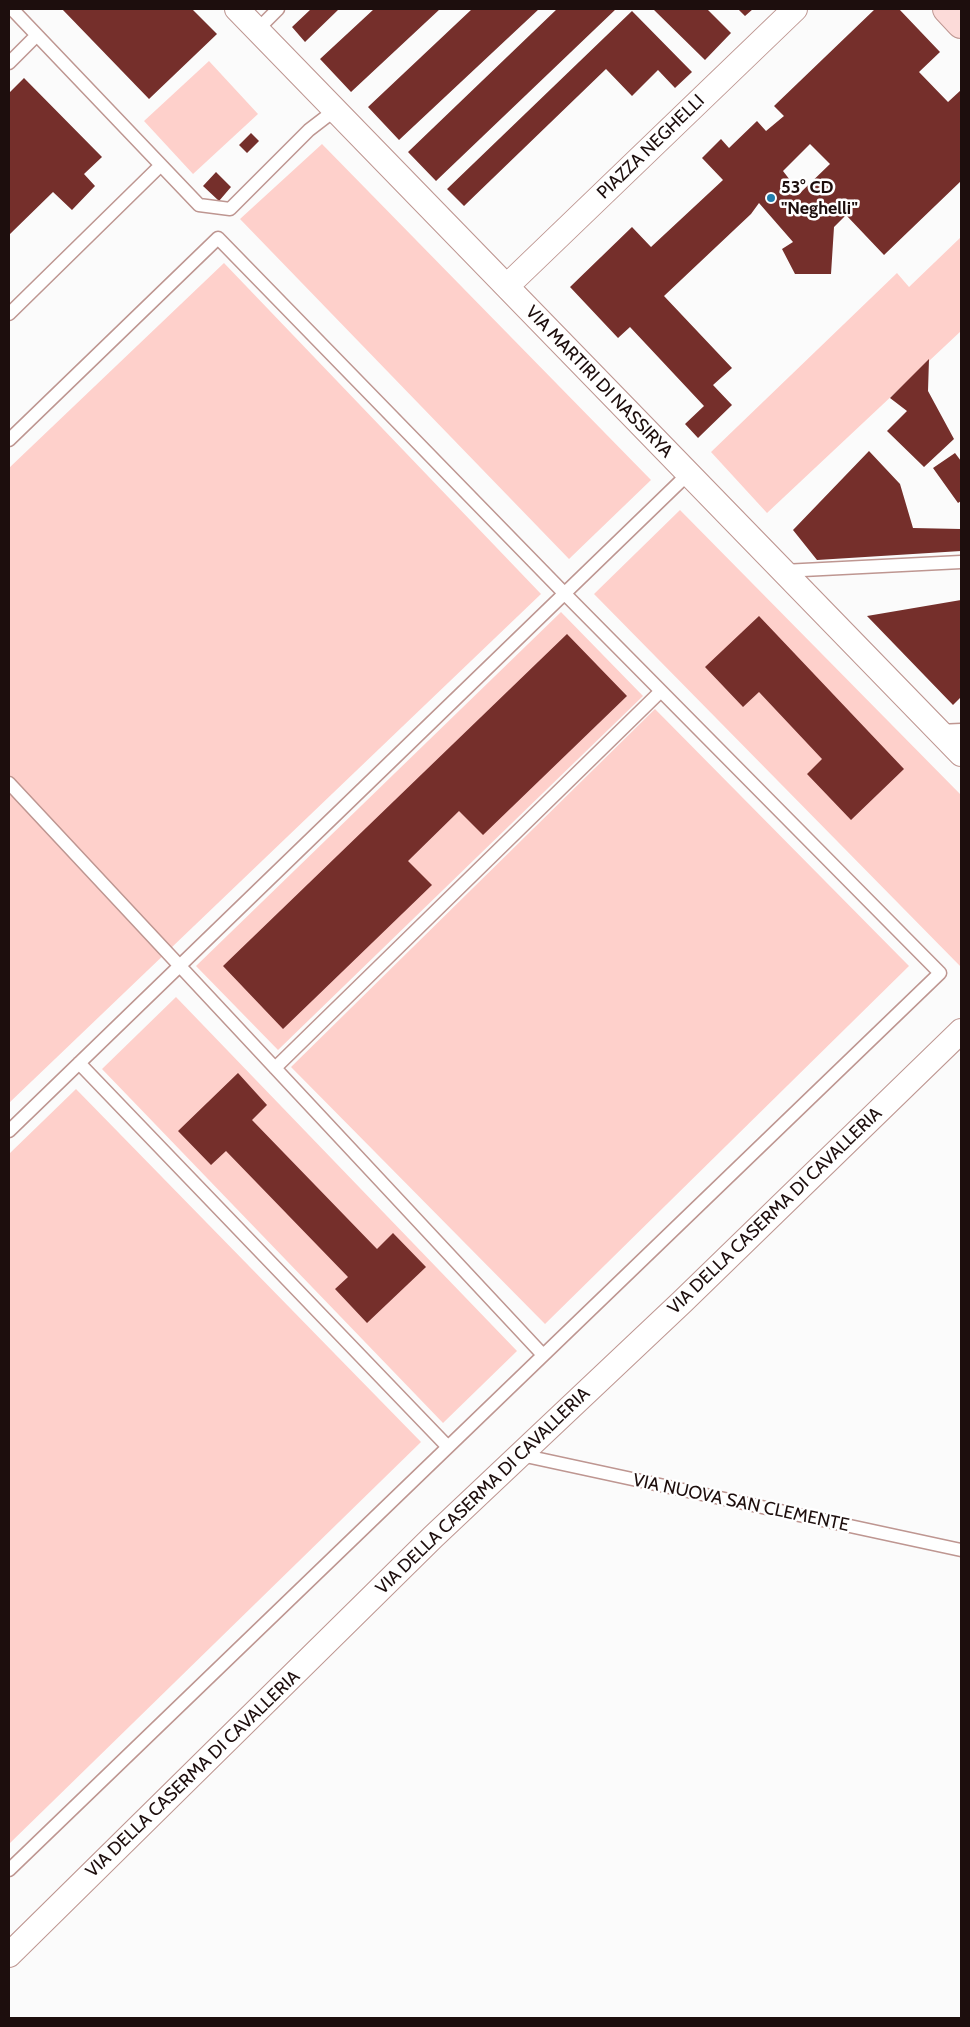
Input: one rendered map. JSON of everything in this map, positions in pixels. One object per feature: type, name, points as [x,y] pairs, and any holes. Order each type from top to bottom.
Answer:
[{"type":"street","name":"VIA MARTIRI DI NASSIRYA","points":[[237,9],[783,571],[950,731],[961,754]]},
{"type":"street","name":"PIAZZA NEGHELLI","points":[[507,286],[795,9]]},
{"type":"street","points":[[947,9],[961,24]]},
{"type":"street","name":"VIA DELLA CASERMA DI CAVALLERIA","points":[[9,1955],[433,1537],[521,1455],[961,1031]]},
{"type":"lane","points":[[12,9],[199,205],[230,210],[309,130],[335,110]]},
{"type":"lane","points":[[257,30],[278,9]]},
{"type":"lane","points":[[9,63],[37,35]]},
{"type":"lane","points":[[9,314],[161,165]]},
{"type":"lane","points":[[9,440],[218,238],[565,594],[940,973],[9,1870]]},
{"type":"lane","points":[[9,1131],[688,474]]},
{"type":"lane","points":[[783,571],[961,562]]},
{"type":"lane","points":[[275,1068],[661,691]]},
{"type":"lane","points":[[9,783],[543,1355]]},
{"type":"lane","points":[[79,1063],[448,1447]]},
{"type":"lane","name":"VIA NUOVA SAN CLEMENTE","points":[[521,1455],[961,1550]]},
{"type":"shaded area","points":[[209,61],[258,114],[193,174],[144,121]]},
{"type":"shaded area","points":[[322,144],[651,480],[569,559],[240,219]]},
{"type":"shaded area","points":[[961,237],[961,331],[767,513],[711,452],[897,273],[909,287]]},
{"type":"shaded area","points":[[224,263],[541,594],[9,1103],[9,468]]},
{"type":"shaded area","points":[[680,510],[961,795],[961,967],[594,594]]},
{"type":"shaded area","points":[[561,612],[643,696],[278,1050],[196,966]]},
{"type":"shaded area","points":[[655,709],[909,966],[545,1324],[291,1067]]},
{"type":"shaded area","points":[[176,997],[517,1351],[443,1423],[102,1069]]},
{"type":"shaded area","points":[[76,1089],[421,1442],[9,1844],[9,1154]]},
{"type":"building","points":[[62,9],[192,9],[217,34],[149,99]]},
{"type":"building","points":[[311,9],[339,9],[305,42],[292,27]]},
{"type":"building","points":[[374,9],[440,9],[351,92],[320,59]]},
{"type":"building","points":[[472,9],[539,9],[399,140],[368,107]]},
{"type":"building","points":[[557,9],[616,9],[436,181],[408,152]]},
{"type":"building","points":[[653,9],[707,9],[731,33],[705,60]]},
{"type":"building","points":[[738,9],[753,9],[745,16]]},
{"type":"building","points":[[875,9],[899,9],[940,52],[919,72],[948,102],[961,90],[961,181],[884,255],[846,215],[834,227],[831,274],[795,274],[782,249],[793,242],[759,203],[751,214],[664,296],[732,368],[713,385],[732,405],[698,438],[685,424],[704,406],[630,327],[618,338],[570,287],[632,227],[651,247],[723,180],[702,158],[721,139],[729,148],[757,121],[766,131],[784,116],[774,106]],"holes":[[[810,144],[830,164],[800,193],[783,171]]]},
{"type":"building","points":[[632,11],[692,72],[675,88],[658,70],[632,96],[606,69],[464,206],[447,189]]},
{"type":"building","points":[[24,78],[102,157],[84,174],[95,186],[72,210],[53,192],[9,235],[9,93]]},
{"type":"building","points":[[251,133],[259,141],[247,153],[239,145]]},
{"type":"building","points":[[216,172],[231,187],[219,201],[203,186]]},
{"type":"building","points":[[929,359],[928,391],[954,439],[924,467],[887,431],[907,411],[890,398]]},
{"type":"building","points":[[869,451],[900,484],[913,528],[961,529],[961,551],[817,560],[793,530]]},
{"type":"building","points":[[955,453],[961,461],[961,501],[958,503],[933,468]]},
{"type":"building","points":[[961,600],[961,697],[953,705],[867,616]]},
{"type":"building","points":[[759,616],[904,769],[851,820],[807,774],[822,759],[759,692],[743,707],[705,667]]},
{"type":"building","points":[[567,634],[627,696],[483,835],[459,811],[408,861],[432,885],[283,1029],[223,966]]},
{"type":"building","points":[[238,1073],[267,1105],[252,1120],[377,1249],[393,1233],[426,1267],[367,1323],[335,1289],[348,1277],[226,1151],[211,1165],[178,1131]]},
{"type":"place","name":"53° CD \"Neghelli\"","points":[[771,198]]}]
